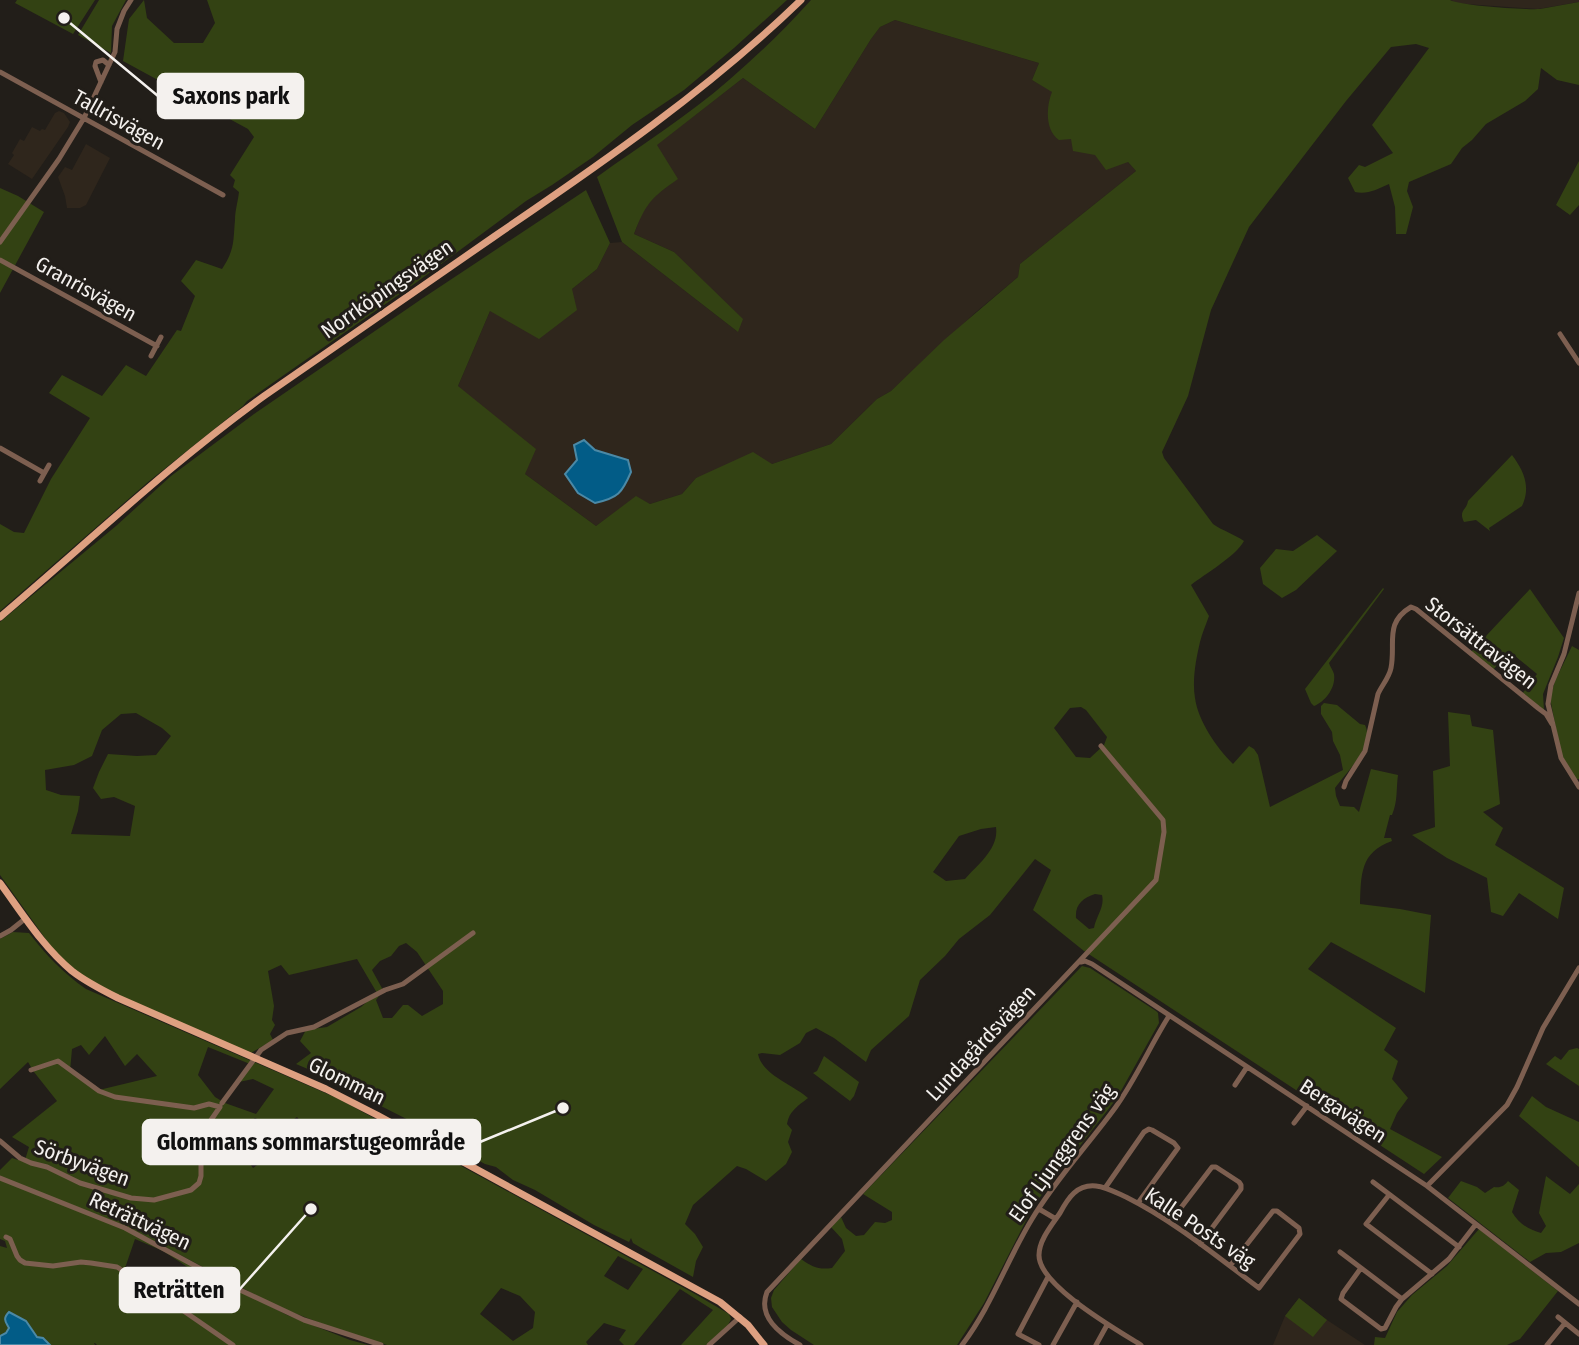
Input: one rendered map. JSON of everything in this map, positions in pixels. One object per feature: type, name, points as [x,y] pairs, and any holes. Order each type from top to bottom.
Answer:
[{"type":"main road","name":"Norrköpingsvägen","points":[[0,617],[211,436],[630,142],[720,72],[801,0]]},
{"type":"main road","name":"Glomman","points":[[0,883],[54,954],[71,971],[88,982],[118,998],[326,1089],[377,1115],[720,1302],[740,1317],[764,1345]]},
{"type":"street","points":[[0,242],[59,159],[84,118],[117,45],[117,29],[131,0]]},
{"type":"street","points":[[101,82],[96,62],[103,60],[109,65]]},
{"type":"street","name":"Tallrisvägen","points":[[0,72],[223,195]]},
{"type":"street","name":"Granrisvägen","points":[[0,260],[156,346]]},
{"type":"street","points":[[1560,334],[1579,363]]},
{"type":"street","points":[[151,356],[161,337]]},
{"type":"street","points":[[0,448],[44,473]]},
{"type":"street","points":[[40,481],[49,465]]},
{"type":"street","points":[[1579,593],[1564,654],[1549,692],[1548,704],[1562,762],[1579,787]]},
{"type":"street","name":"Storsättravägen","points":[[1344,787],[1365,751],[1378,694],[1390,671],[1392,630],[1402,613],[1411,607],[1546,714],[1552,724]]},
{"type":"street","name":"Lundagårdsvägen","points":[[800,1345],[786,1337],[769,1319],[764,1306],[767,1292],[1156,880],[1164,832],[1163,820],[1101,746]]},
{"type":"street","points":[[0,936],[26,918]]},
{"type":"street","name":"Sörbyvägen","points":[[0,1141],[24,1160],[47,1167],[79,1183],[131,1198],[154,1200],[191,1191],[199,1183],[201,1176],[201,1138],[204,1130],[261,1050],[287,1033],[314,1027],[385,990],[403,984],[473,933]]},
{"type":"street","name":"Bergavägen","points":[[1079,963],[1085,961],[1092,964],[1427,1186],[1579,1304]]},
{"type":"street","points":[[1427,1186],[1507,1105],[1543,1028],[1579,968]]},
{"type":"street","name":"Elof Ljunggrens väg","points":[[962,1345],[1053,1186],[1116,1106],[1169,1016]]},
{"type":"street","points":[[31,1070],[58,1061],[99,1091],[115,1097],[194,1108],[209,1104],[221,1105]]},
{"type":"street","points":[[1235,1085],[1247,1067]]},
{"type":"street","points":[[1294,1123],[1307,1106]]},
{"type":"street","points":[[1149,1129],[1150,1122]]},
{"type":"street","points":[[1141,1345],[1107,1325],[1048,1277],[1040,1266],[1039,1253],[1042,1240],[1067,1201],[1079,1189],[1088,1186],[1105,1188],[1140,1137],[1149,1129]]},
{"type":"street","points":[[1138,1203],[1178,1148],[1149,1129]]},
{"type":"street","points":[[1170,1222],[1212,1167],[1239,1182],[1241,1189],[1200,1244]]},
{"type":"street","name":"Reträttvägen","points":[[0,1178],[125,1228],[240,1290],[304,1320],[381,1345]]},
{"type":"street","points":[[1373,1182],[1459,1247]]},
{"type":"street","name":"Kalle Posts väg","points":[[1105,1188],[1170,1222],[1230,1266],[1259,1287],[1300,1232],[1299,1228],[1277,1211],[1271,1212],[1230,1266]]},
{"type":"street","points":[[1389,1195],[1363,1223],[1433,1275]]},
{"type":"street","points":[[1039,1209],[1056,1219]]},
{"type":"street","points":[[1362,1268],[1341,1297],[1343,1302],[1381,1329],[1385,1328],[1402,1300],[1433,1275],[1476,1224]]},
{"type":"street","points":[[6,1237],[10,1239],[16,1256],[25,1263],[53,1266],[81,1262],[117,1267],[233,1345]]},
{"type":"street","points":[[1340,1252],[1402,1300]]},
{"type":"street","points":[[1012,1343],[1048,1277]]},
{"type":"street","points":[[1053,1345],[1077,1302]]},
{"type":"street","points":[[709,1345],[740,1317]]},
{"type":"street","points":[[1558,1317],[1579,1334]]},
{"type":"street","points":[[1547,1345],[1565,1323]]},
{"type":"street","points":[[1096,1345],[1107,1325]]},
{"type":"street","points":[[1018,1334],[1039,1345]]},
{"type":"shaded area","points":[[1451,0],[1579,2],[1538,9],[1455,3]]},
{"type":"shaded area","points":[[895,20],[1039,63],[1032,80],[1050,90],[1067,105],[1095,155],[1128,162],[1136,171],[1020,264],[1018,277],[891,391],[877,399],[831,444],[772,464],[696,478],[682,494],[650,504],[636,497],[596,526],[525,474],[458,386],[490,311],[572,289],[597,269],[610,243],[622,242],[738,332],[674,252],[634,234],[643,210],[655,196],[677,179],[656,145],[743,78],[815,129],[871,39],[880,27]]},
{"type":"shaded area","points":[[59,111],[64,113],[70,122],[32,179],[8,164],[20,139],[24,141],[32,127],[45,130]]},
{"type":"shaded area","points":[[86,144],[110,158],[86,205],[67,208],[58,177],[65,167],[72,170]]},
{"type":"shaded area","points":[[1299,1298],[1365,1345],[1273,1345],[1285,1316]]},
{"type":"green space","points":[[17,0],[95,0],[73,34],[15,3]]},
{"type":"green space","points":[[99,0],[126,0],[112,26],[111,53],[78,35]]},
{"type":"green space","points":[[144,0],[147,18],[174,43],[203,43],[215,23],[207,0],[787,0],[684,90],[247,401],[148,482],[0,611],[0,524],[14,532],[24,533],[51,479],[90,418],[49,393],[62,375],[102,396],[126,365],[146,376],[177,330],[181,331],[195,296],[181,281],[196,260],[222,269],[233,245],[239,192],[233,187],[235,180],[230,175],[254,137],[248,129],[123,61],[129,19]]},
{"type":"green space","points":[[811,0],[1450,0],[1480,6],[1533,9],[1579,2],[1579,85],[1557,80],[1541,68],[1538,89],[1525,101],[1486,124],[1462,148],[1451,164],[1409,182],[1407,191],[1413,207],[1406,234],[1396,234],[1395,207],[1389,184],[1359,193],[1355,192],[1348,178],[1359,165],[1365,167],[1393,153],[1372,125],[1429,48],[1416,44],[1391,47],[1249,227],[1211,310],[1188,396],[1162,452],[1213,524],[1244,541],[1227,559],[1191,585],[1209,616],[1197,655],[1194,691],[1200,716],[1215,742],[1233,764],[1249,746],[1254,749],[1258,755],[1270,807],[1343,770],[1332,732],[1321,714],[1321,706],[1324,703],[1337,705],[1365,725],[1367,733],[1363,750],[1335,788],[1340,806],[1354,807],[1359,812],[1371,769],[1398,775],[1395,805],[1384,838],[1391,838],[1392,841],[1381,846],[1368,858],[1362,874],[1360,904],[1431,915],[1425,993],[1331,942],[1308,969],[1396,1028],[1384,1050],[1398,1061],[1392,1079],[1408,1098],[1390,1129],[1442,1157],[1424,1174],[1084,951],[1033,910],[1051,870],[1035,859],[990,915],[959,939],[920,980],[909,1016],[871,1050],[866,1062],[816,1028],[806,1033],[800,1043],[780,1055],[758,1054],[772,1074],[808,1098],[794,1109],[788,1119],[787,1124],[792,1130],[788,1142],[792,1152],[786,1164],[766,1181],[737,1166],[693,1205],[685,1224],[703,1247],[696,1261],[693,1277],[633,1243],[631,1238],[629,1242],[594,1225],[513,1180],[496,1167],[466,1154],[444,1138],[343,1084],[296,1064],[311,1053],[300,1041],[306,1030],[327,1027],[361,1007],[377,993],[357,959],[289,975],[281,965],[268,971],[274,1006],[272,1020],[275,1025],[270,1034],[273,1040],[251,1053],[120,997],[88,980],[55,952],[0,875],[0,622],[116,526],[171,476],[254,414],[586,190],[610,243],[597,269],[572,289],[577,310],[539,339],[490,311],[458,386],[536,449],[525,474],[596,526],[636,496],[650,504],[682,494],[696,478],[753,452],[772,464],[831,444],[877,399],[891,391],[944,340],[1018,277],[1020,264],[1136,171],[1128,162],[1106,170],[1095,155],[1073,151],[1071,139],[1059,140],[1054,136],[1048,118],[1052,92],[1032,80],[1039,63],[895,20],[880,27],[871,39],[815,129],[743,78],[657,145],[678,179],[650,202],[634,234],[674,252],[743,319],[738,332],[622,242],[597,177],[713,93],[761,51]],"holes":[[[1081,707],[1086,710],[1107,737],[1104,745],[1090,758],[1076,757],[1054,728],[1070,708]],[[136,713],[171,736],[156,755],[108,754],[99,772],[93,788],[101,799],[114,797],[135,806],[130,836],[71,834],[80,796],[61,795],[46,790],[45,770],[74,765],[92,756],[102,730],[121,714]],[[996,827],[994,842],[987,856],[965,879],[946,881],[933,872],[959,836]],[[1095,894],[1102,895],[1103,899],[1094,928],[1089,929],[1076,918],[1078,905]],[[406,943],[417,952],[443,991],[443,1004],[422,1016],[408,1005],[403,1005],[392,1018],[383,1018],[376,1000],[383,990],[372,970],[380,961],[391,956],[399,946]]]},
{"type":"green space","points":[[1579,161],[1579,205],[1570,215],[1556,205]]},
{"type":"green space","points":[[0,188],[44,212],[0,293]]},
{"type":"green space","points":[[1512,455],[1525,479],[1526,492],[1522,506],[1489,528],[1490,531],[1476,520],[1464,522],[1462,512],[1468,501]]},
{"type":"green space","points":[[1317,535],[1337,551],[1296,590],[1282,598],[1263,584],[1260,568],[1276,549],[1293,551]]},
{"type":"green space","points":[[1383,588],[1329,663],[1334,674],[1332,689],[1314,706],[1305,689]]},
{"type":"green space","points":[[1530,589],[1564,638],[1543,694],[1544,710],[1522,694],[1537,674],[1509,651],[1493,670],[1471,652]]},
{"type":"green space","points":[[1572,646],[1579,650],[1579,779],[1576,779],[1561,754],[1550,698]]},
{"type":"green space","points":[[1448,712],[1470,715],[1472,726],[1493,730],[1500,804],[1483,812],[1503,828],[1495,845],[1564,888],[1558,919],[1519,893],[1503,916],[1491,912],[1487,878],[1447,858],[1412,835],[1435,827],[1433,771],[1450,766]]},
{"type":"green space","points":[[13,932],[29,933],[55,963],[86,989],[339,1099],[695,1294],[729,1314],[731,1319],[728,1325],[706,1345],[681,1345],[713,1310],[680,1289],[634,1345],[624,1345],[619,1340],[626,1330],[604,1323],[586,1342],[588,1345],[387,1345],[351,1335],[289,1311],[126,1226],[0,1177],[0,1170],[12,1158],[25,1160],[29,1147],[12,1137],[57,1101],[28,1062],[0,1089],[0,939]],"holes":[[[105,1036],[125,1066],[137,1054],[157,1076],[99,1091],[70,1071],[72,1049],[81,1045],[89,1055]],[[208,1047],[250,1064],[239,1082],[253,1079],[274,1089],[256,1114],[215,1097],[198,1075]],[[297,1117],[308,1130],[253,1168],[230,1136],[255,1118],[280,1129]],[[618,1256],[643,1269],[628,1290],[604,1276]],[[501,1288],[520,1296],[535,1312],[533,1328],[513,1341],[480,1314]]]},
{"type":"green space","points":[[1082,966],[1090,968],[1156,1011],[1159,1023],[1117,1098],[1034,1205],[984,1303],[957,1345],[814,1345],[791,1330],[772,1307],[774,1290],[801,1259],[816,1267],[832,1268],[845,1251],[842,1239],[831,1227],[841,1217],[846,1228],[856,1236],[864,1235],[875,1222],[885,1223],[892,1220],[892,1212],[863,1194]]},
{"type":"green space","points":[[1577,1048],[1579,1086],[1546,1064],[1555,1056],[1561,1060],[1569,1050]]},
{"type":"green space","points":[[824,1056],[859,1082],[850,1101],[813,1073],[817,1071]]},
{"type":"green space","points":[[1532,1096],[1546,1107],[1579,1122],[1579,1167],[1519,1116]]},
{"type":"green space","points":[[1546,1176],[1570,1194],[1579,1184],[1579,1243],[1561,1252],[1546,1253],[1530,1262],[1448,1198],[1461,1181],[1485,1193],[1508,1181],[1519,1190],[1512,1212],[1514,1216],[1524,1226],[1541,1233],[1546,1226],[1539,1213]]},
{"type":"green space","points":[[0,1180],[117,1225],[287,1315],[368,1345],[235,1345],[176,1304],[193,1280],[189,1268],[163,1251],[135,1239],[124,1271],[231,1345],[50,1345],[43,1338],[37,1337],[26,1321],[10,1313],[8,1330],[0,1336],[0,1246],[7,1248],[5,1241],[0,1239]]},
{"type":"green space","points":[[1479,1229],[1558,1291],[1520,1339],[1507,1345],[1374,1345],[1375,1337],[1385,1338],[1397,1312],[1412,1295],[1447,1266]]},
{"type":"green space","points":[[1299,1298],[1327,1320],[1313,1337],[1285,1316]]},
{"type":"water","points":[[584,440],[595,450],[628,460],[631,472],[628,479],[622,490],[609,499],[595,503],[578,493],[565,474],[577,460],[574,445]]},
{"type":"water","points":[[9,1312],[26,1321],[37,1337],[43,1338],[50,1345],[0,1345],[0,1336],[9,1328],[5,1319]]},
{"type":"place","name":"Saxons park","points":[[64,18]]},
{"type":"place","name":"Glommans sommarstugeområde","points":[[563,1108]]},
{"type":"place","name":"Reträtten","points":[[311,1209]]}]
